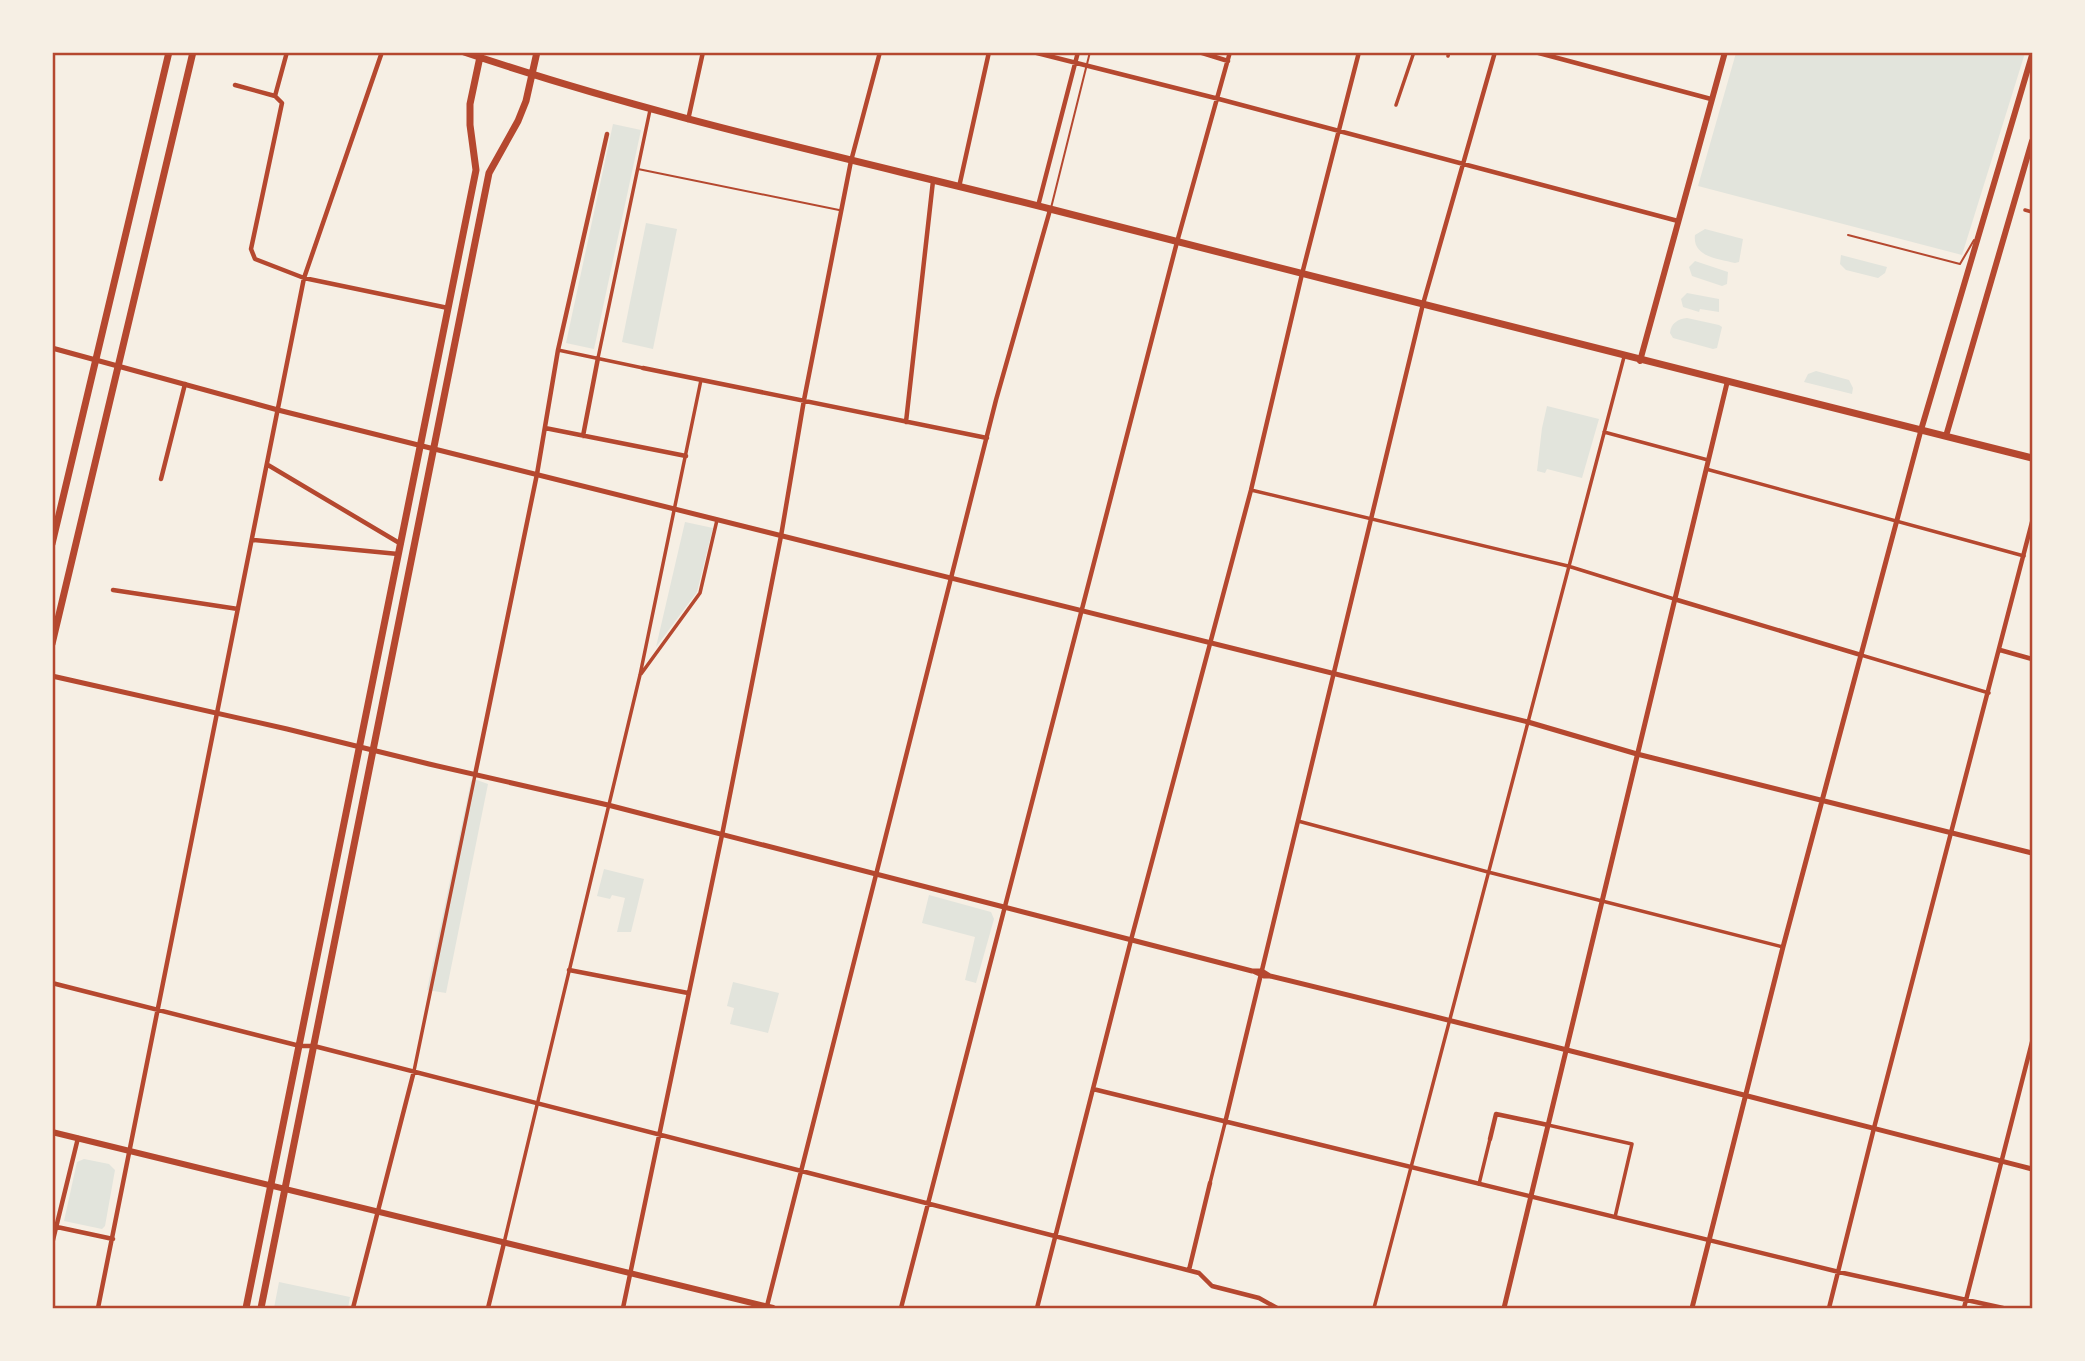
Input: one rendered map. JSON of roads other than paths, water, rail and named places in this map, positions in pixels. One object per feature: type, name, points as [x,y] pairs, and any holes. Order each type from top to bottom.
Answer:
[{"type":"main road","points":[[52,544],[169,52]]},
{"type":"main road","points":[[52,644],[193,52]]},
{"type":"main road","points":[[464,52],[480,55],[533,76],[688,120],[2032,458]]},
{"type":"main road","points":[[261,1308],[489,173],[518,121],[533,76],[537,52]]},
{"type":"main road","points":[[1640,361],[1725,52]]},
{"type":"main road","points":[[246,1308],[476,170],[470,103],[480,55]]},
{"type":"main road","points":[[1921,430],[2032,55]]},
{"type":"main road","points":[[1946,436],[2032,141]]},
{"type":"main road","points":[[52,1132],[769,1308]]},
{"type":"street","points":[[275,96],[287,52]]},
{"type":"street","points":[[98,1308],[304,278],[382,52]]},
{"type":"street","points":[[688,120],[703,52]]},
{"type":"street","points":[[623,1308],[722,835],[851,161],[880,52]]},
{"type":"street","points":[[959,187],[989,52]]},
{"type":"street","points":[[1033,52],[1678,220]]},
{"type":"street","points":[[1038,206],[1078,52]]},
{"type":"street","points":[[1199,52],[1228,61]]},
{"type":"street","points":[[901,1308],[1177,242],[1230,52]]},
{"type":"street","points":[[1037,1308],[1131,940],[1251,490],[1301,274],[1359,52]]},
{"type":"street","points":[[1396,105],[1413,52]]},
{"type":"street","points":[[1189,1270],[1423,304],[1495,52]]},
{"type":"street","points":[[1535,52],[1711,99]]},
{"type":"street","points":[[235,85],[275,96],[279,98],[282,108],[252,254],[260,262],[304,278],[449,308]]},
{"type":"street","points":[[583,436],[650,110]]},
{"type":"street","points":[[354,1308],[414,1071],[537,474],[558,350],[607,134]]},
{"type":"street","points":[[906,422],[933,181]]},
{"type":"street","points":[[769,1308],[986,438],[1050,209]]},
{"type":"street","points":[[2025,210],[2032,212]]},
{"type":"street","points":[[52,348],[278,410],[1528,722],[1637,754],[2032,853]]},
{"type":"street","points":[[558,350],[986,438]]},
{"type":"street","points":[[1374,1308],[1624,357]]},
{"type":"street","points":[[488,1308],[640,675],[701,380]]},
{"type":"street","points":[[1504,1308],[1727,383]]},
{"type":"street","points":[[161,479],[185,384]]},
{"type":"street","points":[[545,428],[685,456]]},
{"type":"street","points":[[1692,1308],[1783,947],[1921,430]]},
{"type":"street","points":[[1604,432],[1708,460]]},
{"type":"street","points":[[268,465],[402,544]]},
{"type":"street","points":[[1706,469],[2024,556]]},
{"type":"street","points":[[1251,490],[1569,566],[1989,693]]},
{"type":"street","points":[[640,675],[700,593],[717,520]]},
{"type":"street","points":[[1829,1308],[2032,522]]},
{"type":"street","points":[[253,540],[399,554]]},
{"type":"street","points":[[113,590],[238,609]]},
{"type":"street","points":[[2000,650],[2032,659]]},
{"type":"street","points":[[52,676],[608,805],[2032,1169]]},
{"type":"street","points":[[1298,821],[1783,947]]},
{"type":"street","points":[[569,970],[688,993]]},
{"type":"street","points":[[52,983],[300,1046],[314,1046],[414,1071],[1189,1270],[1199,1273],[1212,1286],[1259,1298],[1277,1308]]},
{"type":"street","points":[[1964,1308],[2032,1042]]},
{"type":"street","points":[[1093,1089],[1531,1198],[1839,1272],[2003,1308]]},
{"type":"street","points":[[1479,1184],[1496,1114],[1632,1144],[1615,1217]]},
{"type":"street","points":[[52,1244],[78,1138]]},
{"type":"street","points":[[57,1227],[113,1238]]},
{"type":"lane","points":[[1050,209],[1090,52]]},
{"type":"lane","points":[[637,169],[841,211]]},
{"type":"lane","points":[[1849,235],[1960,264],[1979,232]]}]
